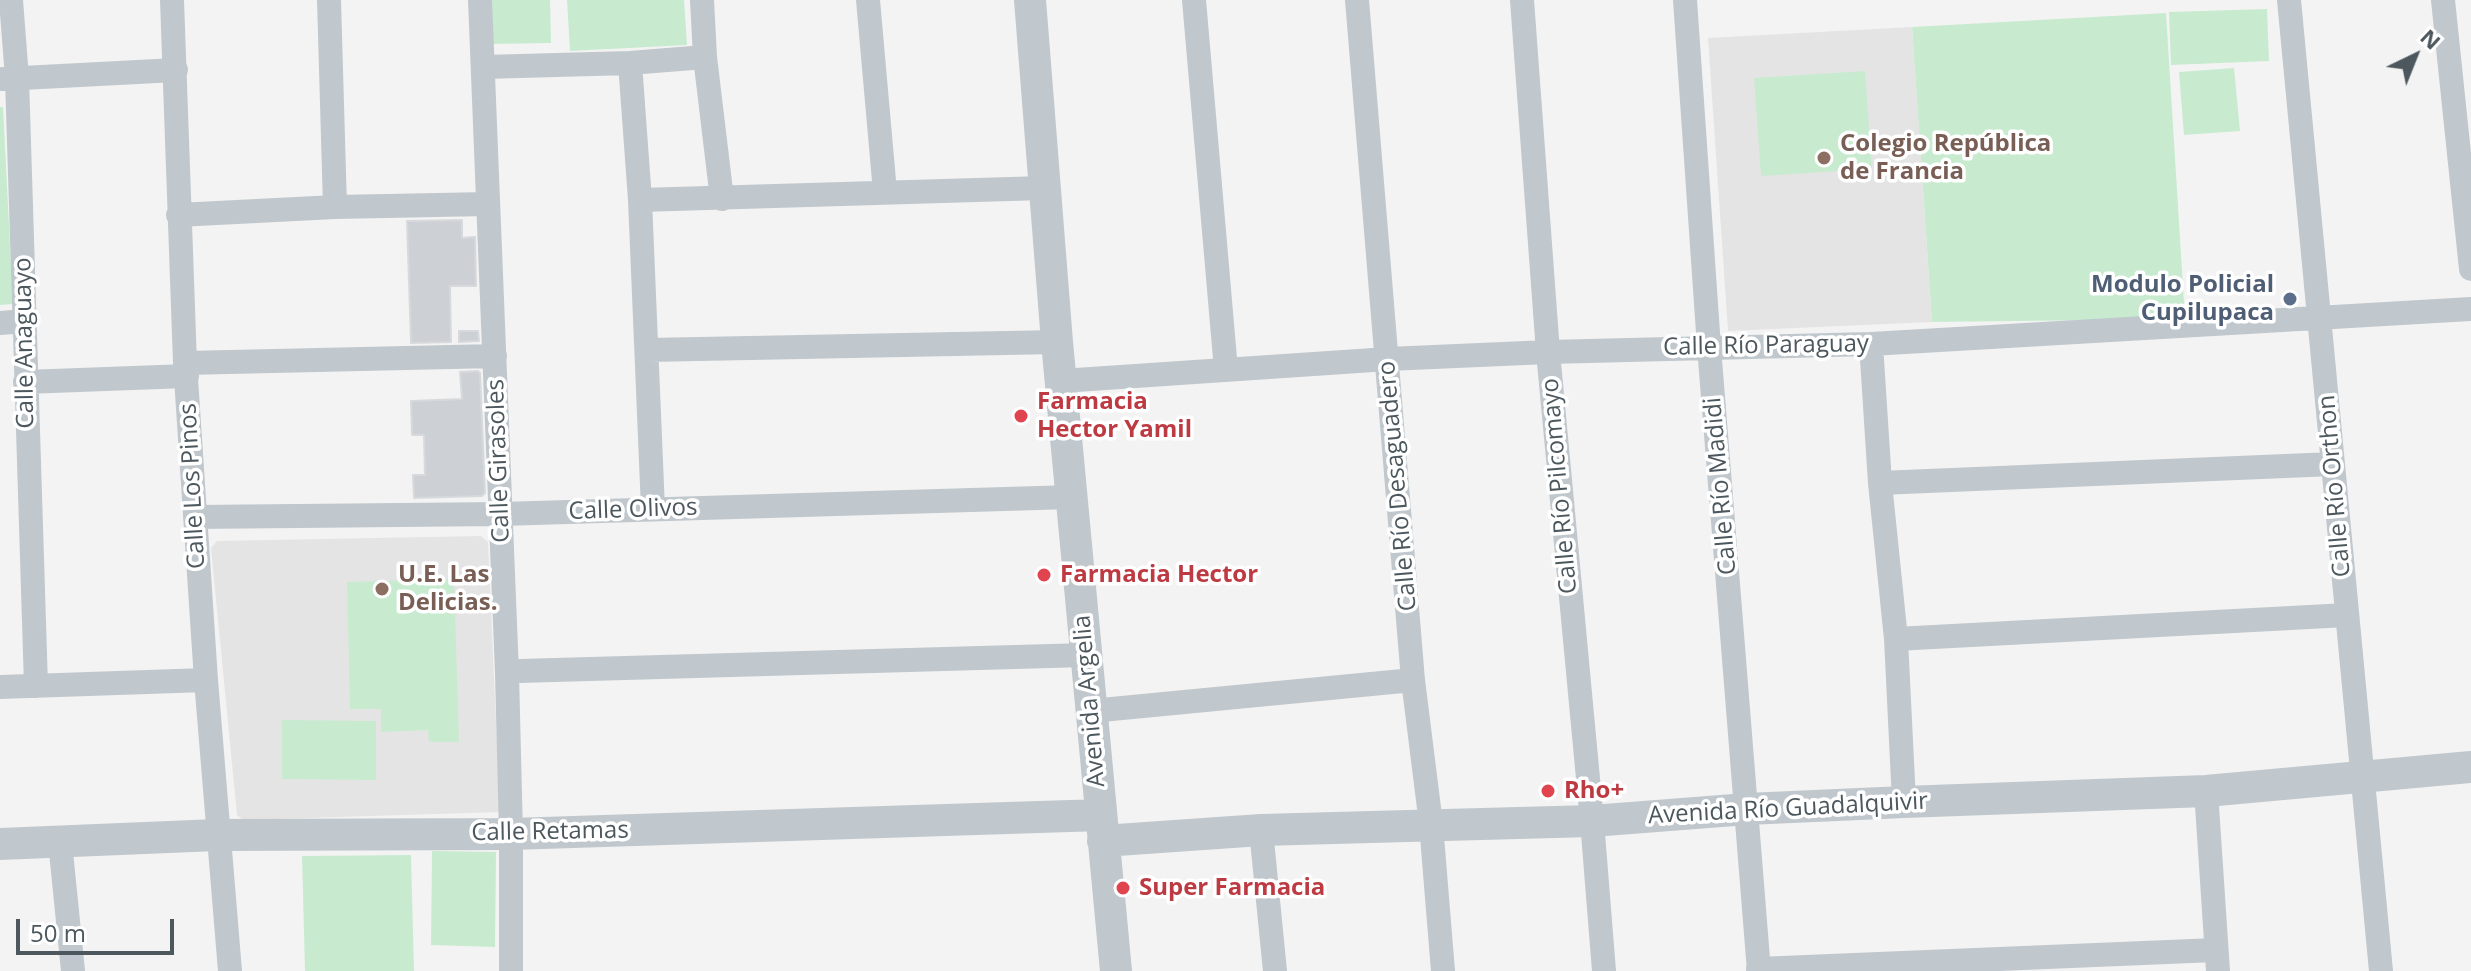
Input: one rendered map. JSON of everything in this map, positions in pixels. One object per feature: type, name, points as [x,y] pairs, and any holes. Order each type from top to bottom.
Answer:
[{"type":"street","name":"Calle Anaguayo","points":[[11,0],[8,79],[25,321],[36,686]]},
{"type":"street","name":"Calle Los Pinos","points":[[172,0],[186,370],[217,835],[230,971]]},
{"type":"street","points":[[329,0],[335,207]]},
{"type":"street","name":"Calle Girasoles","points":[[480,0],[507,673],[511,971]]},
{"type":"street","points":[[702,0],[705,57],[722,199]]},
{"type":"street","points":[[868,0],[885,192]]},
{"type":"street","name":"Avenida Argelia","points":[[1030,0],[1057,342],[1116,971]]},
{"type":"street","points":[[1194,0],[1226,370]]},
{"type":"street","name":"Calle Río Desaguadero","points":[[1357,0],[1413,680],[1431,824],[1443,971]]},
{"type":"street","name":"Calle Río Pilcomayo","points":[[1522,0],[1548,352],[1604,971]]},
{"type":"street","name":"Calle Río Madidi","points":[[1685,0],[1758,970]]},
{"type":"street","name":"Calle Río Orthon","points":[[2289,0],[2381,971]]},
{"type":"street","points":[[2443,0],[2471,269]]},
{"type":"street","points":[[483,67],[630,63],[705,57]]},
{"type":"street","points":[[630,63],[648,350],[653,509]]},
{"type":"street","points":[[8,79],[176,70]]},
{"type":"street","points":[[640,200],[1044,188]]},
{"type":"street","points":[[178,215],[335,207],[488,204]]},
{"type":"street","name":"Calle Río Paraguay","points":[[1061,381],[1388,359],[1871,344],[2471,309]]},
{"type":"street","points":[[0,323],[25,321]]},
{"type":"street","points":[[648,350],[1057,342]]},
{"type":"street","points":[[1871,344],[1880,483],[1896,639],[1904,802]]},
{"type":"street","points":[[25,382],[186,370],[495,356]]},
{"type":"street","points":[[1880,483],[2333,464]]},
{"type":"street","name":"Calle Olivos","points":[[195,517],[501,514],[1072,497]]},
{"type":"street","points":[[1896,639],[2347,615]]},
{"type":"street","points":[[507,673],[1086,655]]},
{"type":"street","points":[[0,687],[206,680]]},
{"type":"street","points":[[1091,711],[1413,680]]},
{"type":"street","name":"Avenida Río Guadalquivir","points":[[1102,828],[1261,830],[1592,821],[1747,809],[2206,791],[2471,767]]},
{"type":"street","points":[[1758,970],[2217,961],[2206,791]]},
{"type":"street","name":"Calle Retamas","points":[[0,844],[217,835],[1102,828]]},
{"type":"street","points":[[1261,830],[1275,971]]},
{"type":"street","points":[[60,842],[73,971]]},
{"type":"street","points":[[1101,971],[1116,971]]},
{"type":"shaded area","points":[[1912,27],[1932,322],[1728,331],[1708,38]]},
{"type":"shaded area","points":[[481,536],[488,542],[500,812],[243,820],[237,815],[211,548],[217,541]]},
{"type":"green space","points":[[487,0],[550,0],[551,43],[488,44]]},
{"type":"green space","points":[[567,0],[684,0],[687,45],[570,51]]},
{"type":"green space","points":[[2267,9],[2269,61],[2171,65],[2169,12]]},
{"type":"green space","points":[[2166,13],[2185,319],[1932,322],[1912,27]]},
{"type":"green space","points":[[2234,68],[2240,131],[2184,135],[2179,72]]},
{"type":"green space","points":[[1865,71],[1872,169],[1761,176],[1754,78]]},
{"type":"green space","points":[[0,107],[3,107],[13,304],[0,305]]},
{"type":"green space","points":[[454,579],[459,742],[429,742],[428,730],[381,732],[381,709],[350,709],[347,582]]},
{"type":"green space","points":[[282,720],[376,721],[376,780],[282,779]]},
{"type":"green space","points":[[432,851],[496,852],[495,947],[431,945]]},
{"type":"green space","points":[[411,855],[414,971],[305,971],[302,856]]},
{"type":"building","points":[[462,220],[462,238],[475,237],[476,286],[450,286],[451,342],[411,343],[407,221]]},
{"type":"building","points":[[459,331],[478,331],[479,341],[459,342]]},
{"type":"building","points":[[478,371],[485,493],[482,496],[414,498],[413,475],[425,475],[424,435],[412,435],[411,401],[462,399],[460,372]]},
{"type":"place","name":"Colegio República de Francia","points":[[1824,158]]},
{"type":"place","name":"Modulo Policial Cupilupaca","points":[[2290,299]]},
{"type":"place","name":"Farmacia Hector Yamil","points":[[1021,416]]},
{"type":"place","name":"Farmacia Hector","points":[[1044,575]]},
{"type":"place","name":"U.E. Las Delicias.","points":[[382,589]]},
{"type":"place","name":"Rho+","points":[[1548,791]]},
{"type":"place","name":"Super Farmacia","points":[[1123,888]]}]
